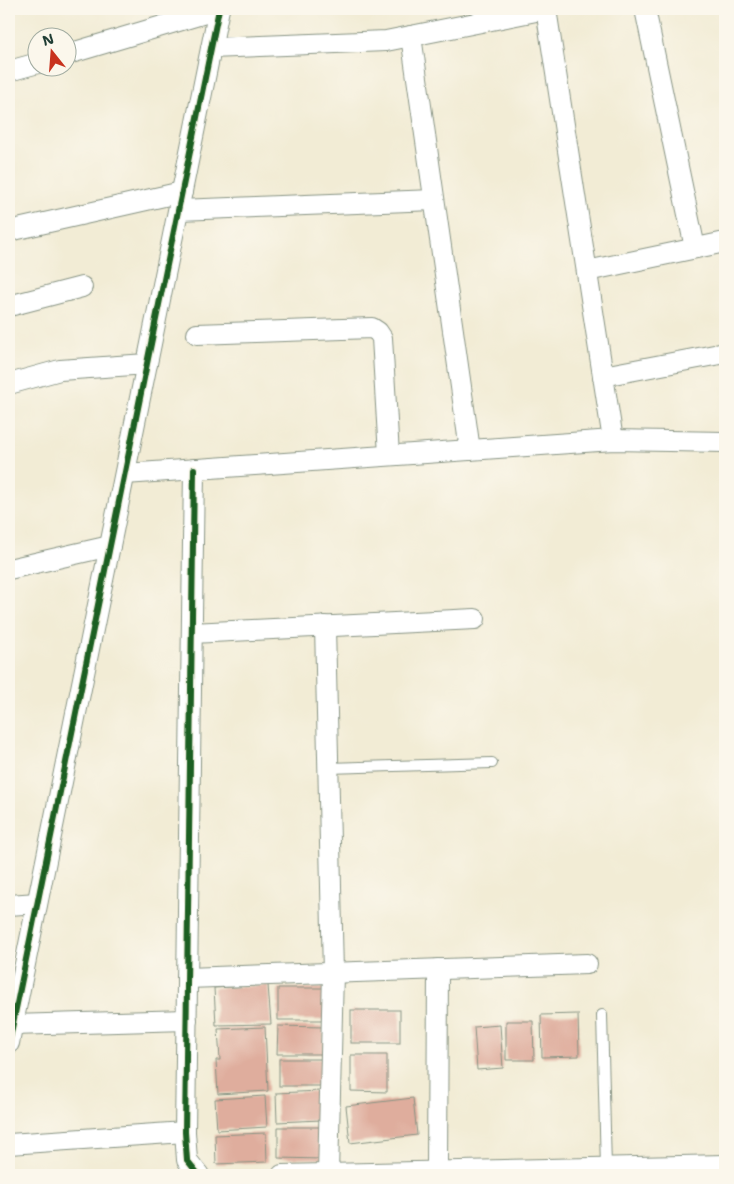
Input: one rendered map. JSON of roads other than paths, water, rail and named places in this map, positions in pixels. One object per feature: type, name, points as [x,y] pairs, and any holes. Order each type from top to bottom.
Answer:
[{"type":"street","points":[[78,51],[219,9],[11,1034],[187,1020]]},
{"type":"street","points":[[211,48],[386,41],[411,36],[467,17],[546,9],[613,440]]},
{"type":"street","points":[[645,9],[695,248]]},
{"type":"street","points":[[411,36],[470,450]]},
{"type":"street","points":[[9,71],[28,66]]},
{"type":"street","points":[[9,231],[181,201],[434,200]]},
{"type":"street","points":[[587,271],[725,242]]},
{"type":"street","points":[[9,306],[82,287]]},
{"type":"street","points":[[197,334],[372,328],[382,338],[389,455]]},
{"type":"street","points":[[603,376],[725,353]]},
{"type":"street","points":[[9,384],[60,370],[148,364]]},
{"type":"street","points":[[125,474],[613,440],[725,442]]},
{"type":"street","points":[[194,469],[186,1132],[187,1160],[199,1175]]},
{"type":"street","points":[[9,569],[110,546]]},
{"type":"street","points":[[192,633],[475,619]]},
{"type":"street","points":[[325,626],[332,972],[328,1174]]},
{"type":"street","points":[[9,905],[37,903]]},
{"type":"street","points":[[188,978],[587,964]]},
{"type":"street","points":[[437,1172],[438,969]]},
{"type":"street","points":[[9,1144],[186,1132]]},
{"type":"street","points":[[282,1175],[725,1165]]},
{"type":"lane","points":[[328,768],[492,763]]},
{"type":"lane","points":[[602,1015],[606,1168]]}]
